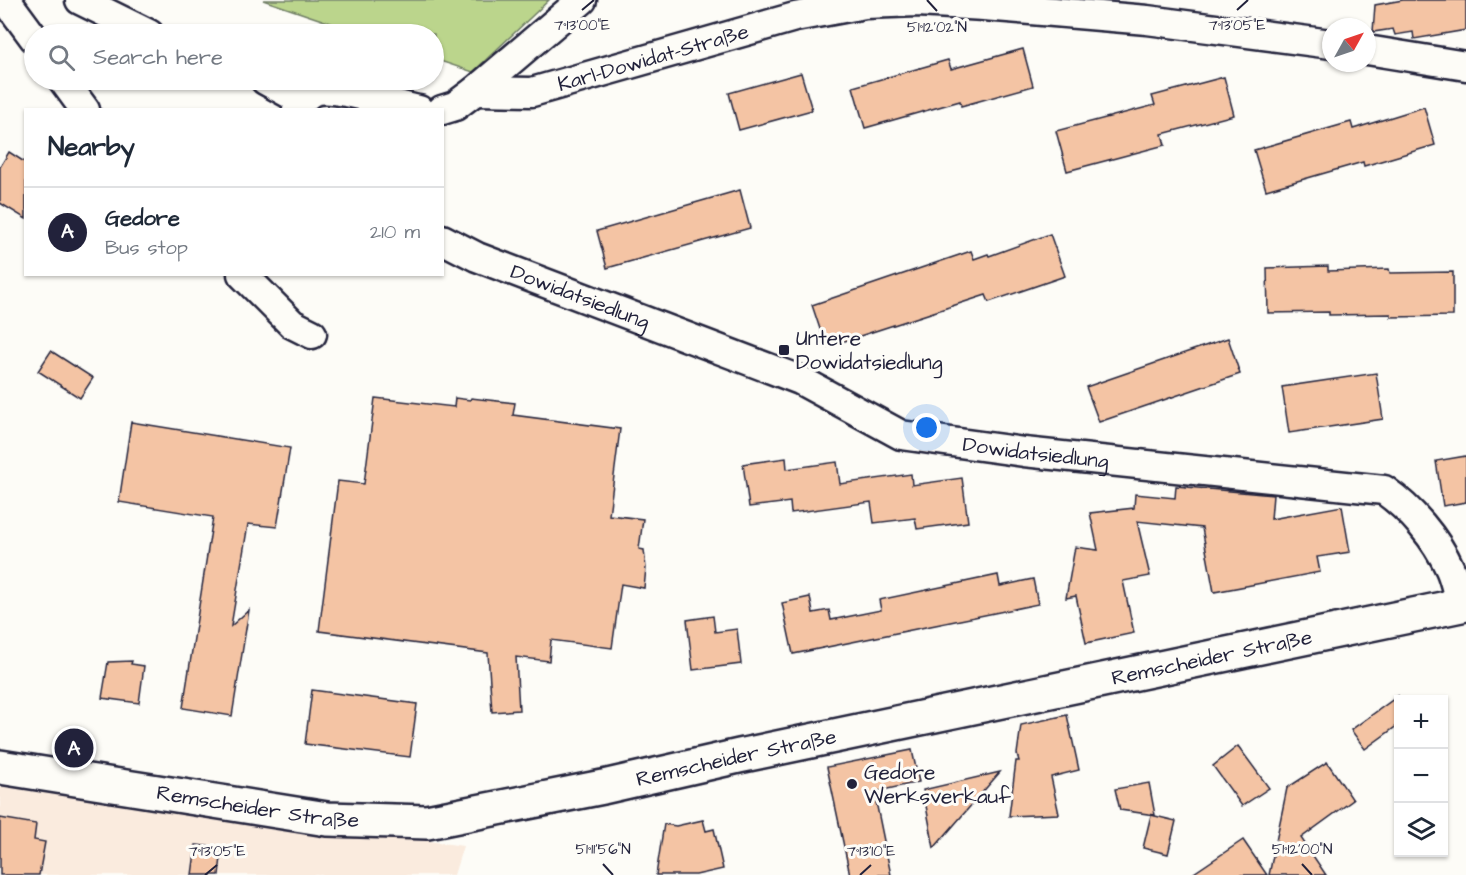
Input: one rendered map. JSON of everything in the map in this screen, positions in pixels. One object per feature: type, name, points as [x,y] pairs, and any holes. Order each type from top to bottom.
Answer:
[{"type":"main road","name":"Remscheider Straße","points":[[0,767],[327,819],[427,822],[603,788],[739,756],[1463,604]]},
{"type":"street","points":[[6,0],[24,24]]},
{"type":"street","points":[[80,0],[129,24]]},
{"type":"street","points":[[444,109],[455,106],[475,91],[582,0]]},
{"type":"street","name":"Karl-Dowidat-Straße","points":[[475,91],[532,92],[795,17],[865,4],[918,2],[984,6],[1147,21],[1322,43]]},
{"type":"street","points":[[1376,51],[1466,66]]},
{"type":"street","points":[[70,90],[84,108]]},
{"type":"street","points":[[279,90],[299,105],[313,91],[322,90]]},
{"type":"street","points":[[336,90],[407,108]]},
{"type":"street","name":"Dowidatsiedlung","points":[[444,240],[477,257],[800,380],[901,435],[1024,452],[1384,490],[1403,504],[1434,541],[1450,569],[1463,604]]},
{"type":"street","points":[[244,276],[292,324],[312,334]]},
{"type":"shaded area","points":[[0,778],[463,846],[454,875],[0,875]]},
{"type":"green space","points":[[263,0],[549,0],[473,72],[444,62],[444,24],[334,24]]},
{"type":"building","points":[[1403,0],[1466,0],[1466,30],[1414,39],[1413,32],[1395,35],[1393,29],[1376,32],[1375,5]]},
{"type":"building","points":[[1023,49],[1033,86],[961,106],[960,101],[865,128],[853,87],[948,60],[951,69]]},
{"type":"building","points":[[801,73],[812,110],[739,130],[729,93]]},
{"type":"building","points":[[1224,77],[1234,115],[1162,134],[1165,145],[1067,171],[1056,131],[1155,105],[1152,96]]},
{"type":"building","points":[[1424,107],[1435,145],[1364,166],[1363,162],[1266,190],[1254,150],[1351,122],[1353,129]]},
{"type":"building","points":[[9,152],[24,162],[24,218],[0,203],[0,167]]},
{"type":"building","points":[[740,190],[750,228],[607,268],[597,231]]},
{"type":"building","points":[[1050,234],[1065,276],[989,302],[986,295],[826,347],[812,305],[971,251],[974,259],[988,254],[989,256]]},
{"type":"building","points":[[1328,266],[1328,271],[1389,269],[1390,273],[1453,272],[1453,316],[1391,317],[1391,314],[1268,313],[1267,268]]},
{"type":"building","points":[[1228,338],[1240,374],[1099,422],[1086,387]]},
{"type":"building","points":[[51,351],[93,378],[80,398],[38,371]]},
{"type":"building","points":[[1376,373],[1383,419],[1289,433],[1282,387]]},
{"type":"building","points":[[375,398],[454,407],[455,398],[515,403],[513,415],[620,429],[609,515],[643,519],[639,549],[644,550],[646,568],[644,588],[621,584],[612,648],[551,640],[549,661],[516,657],[519,710],[492,712],[488,653],[319,631],[338,481],[364,484]]},
{"type":"building","points":[[131,422],[290,448],[277,527],[248,524],[231,626],[249,610],[232,716],[183,708],[213,517],[119,502]]},
{"type":"building","points":[[1466,456],[1466,502],[1443,506],[1436,461]]},
{"type":"building","points":[[786,458],[787,469],[837,462],[840,484],[911,474],[912,485],[962,478],[968,522],[917,529],[915,518],[874,523],[871,502],[791,513],[790,502],[749,507],[743,464]]},
{"type":"building","points":[[1176,486],[1273,495],[1271,519],[1342,506],[1350,552],[1317,557],[1320,572],[1214,592],[1202,528],[1137,521],[1150,576],[1123,581],[1134,633],[1086,643],[1076,596],[1066,598],[1075,547],[1098,550],[1090,513],[1134,508],[1135,494],[1175,498]]},
{"type":"building","points":[[998,575],[1000,586],[1033,579],[1038,604],[793,654],[782,603],[810,597],[813,613],[829,610],[831,620],[881,610],[879,600]]},
{"type":"building","points":[[713,616],[715,632],[737,629],[741,664],[693,670],[687,620]]},
{"type":"building","points":[[132,661],[131,664],[144,666],[139,703],[102,698],[108,662]]},
{"type":"building","points":[[312,690],[417,704],[410,757],[305,744]]},
{"type":"building","points":[[1394,699],[1394,728],[1365,749],[1351,730]]},
{"type":"building","points":[[1067,715],[1079,770],[1051,777],[1059,814],[1009,816],[1016,761],[1019,761],[1017,754],[1021,725]]},
{"type":"building","points":[[1238,746],[1269,788],[1242,806],[1213,766]]},
{"type":"building","points":[[912,750],[919,782],[874,792],[891,875],[850,875],[827,767]]},
{"type":"building","points":[[1327,762],[1353,800],[1301,838],[1326,875],[1269,875],[1287,788]]},
{"type":"building","points":[[1000,772],[934,848],[923,790]]},
{"type":"building","points":[[1149,783],[1155,815],[1120,810],[1115,789]]},
{"type":"building","points":[[1151,815],[1176,821],[1168,854],[1143,848]]},
{"type":"building","points":[[0,818],[36,824],[34,840],[45,842],[39,875],[0,875]]},
{"type":"building","points":[[703,820],[706,831],[714,829],[723,869],[696,875],[656,875],[664,824],[676,826]]},
{"type":"building","points":[[1243,840],[1267,875],[1191,875]]},
{"type":"building","points":[[196,845],[222,848],[219,875],[192,875]]},
{"type":"place","name":"Untere Dowidatsiedlung","points":[[784,350]]},
{"type":"place","name":"Gedore","points":[[74,748]]},
{"type":"place","name":"Gedore Werksverkauf","points":[[852,784]]}]
